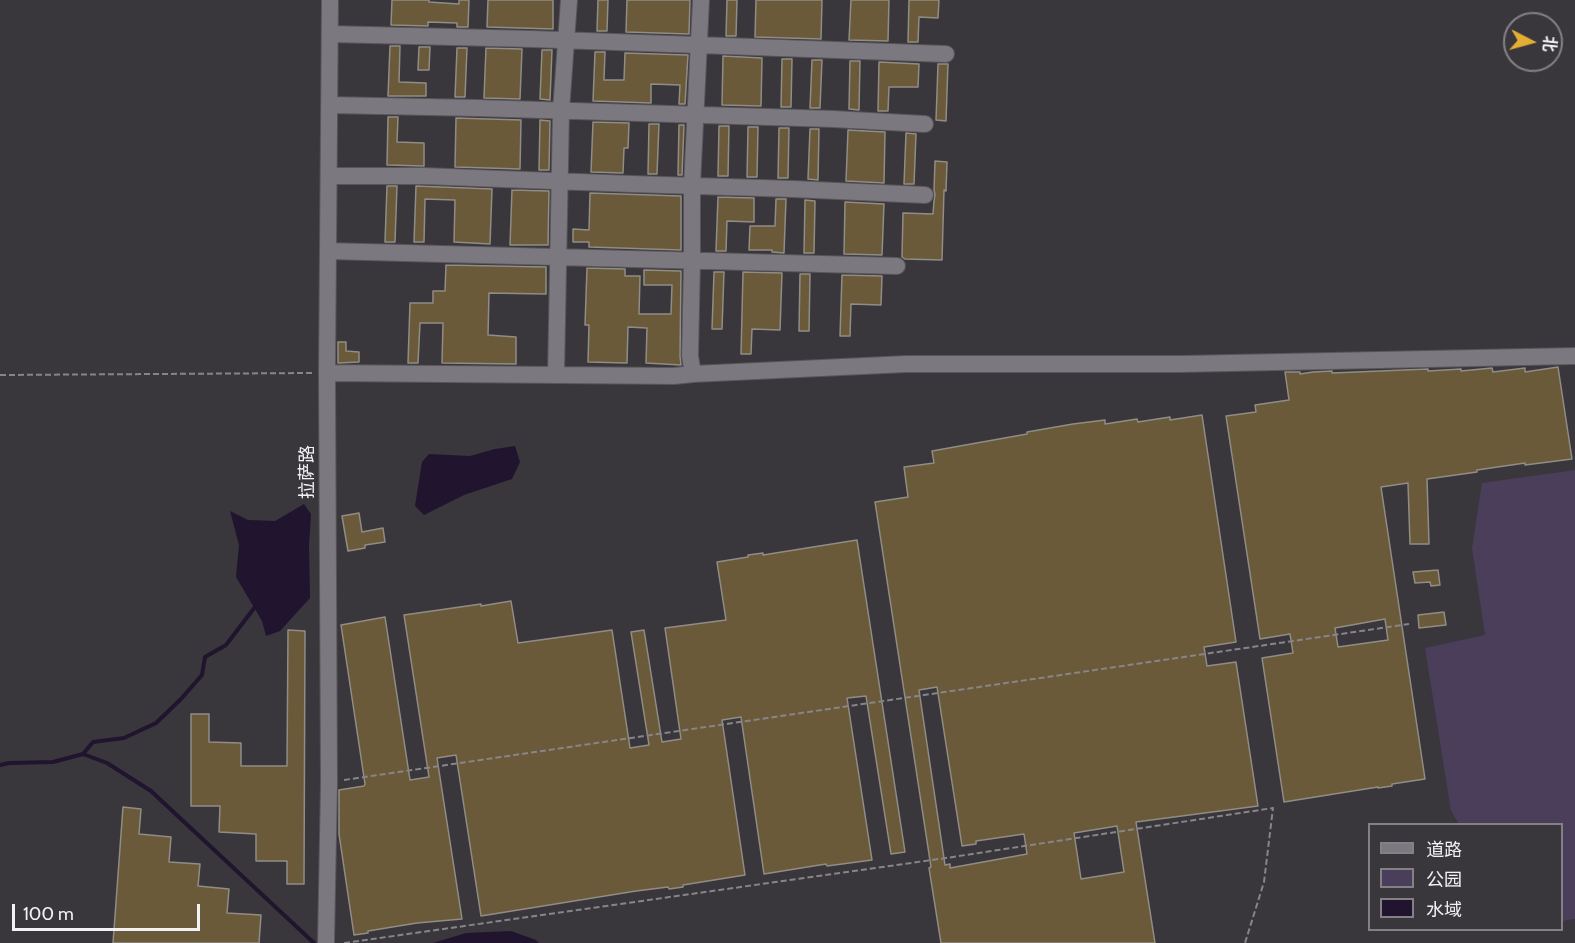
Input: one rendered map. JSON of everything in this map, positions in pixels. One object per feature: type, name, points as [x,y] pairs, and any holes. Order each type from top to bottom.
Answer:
[{"type":"street","name":"拉萨路","points":[[327,943],[329,783],[327,373],[330,0]]},
{"type":"street","points":[[556,375],[561,111],[569,0]]},
{"type":"street","points":[[693,374],[690,356],[692,186],[701,0]]},
{"type":"street","points":[[330,34],[946,54]]},
{"type":"street","points":[[329,105],[833,119],[925,124]]},
{"type":"street","points":[[328,176],[423,176],[925,195]]},
{"type":"street","points":[[328,251],[897,266]]},
{"type":"street","points":[[327,373],[674,376],[906,364],[1181,364],[1575,356]]},
{"type":"path","points":[[0,375],[327,373]]},
{"type":"path","points":[[329,783],[1409,624]]},
{"type":"path","points":[[345,943],[958,856],[1273,808],[1264,882],[1245,943]]},
{"type":"green space","points":[[1575,470],[1575,919],[1563,921],[1563,823],[1458,823],[1451,811],[1425,648],[1485,635],[1472,548],[1482,483]]},
{"type":"water","points":[[515,446],[520,462],[512,479],[464,495],[424,515],[415,506],[422,462],[429,454],[470,456]]},
{"type":"water","points":[[304,504],[311,514],[310,598],[280,631],[266,636],[262,621],[236,577],[239,545],[230,511],[248,520],[275,521]]},
{"type":"water","points":[[511,931],[539,943],[433,943],[466,933]]},
{"type":"building","points":[[392,0],[429,0],[429,2],[459,4],[459,0],[469,0],[468,27],[457,27],[457,23],[428,22],[428,26],[391,25]]},
{"type":"building","points":[[488,0],[553,0],[553,29],[487,27]]},
{"type":"building","points":[[598,0],[608,0],[607,31],[597,31]]},
{"type":"building","points":[[627,0],[690,0],[689,34],[626,32]]},
{"type":"building","points":[[727,0],[737,0],[736,36],[726,36]]},
{"type":"building","points":[[756,0],[822,0],[821,39],[755,37]]},
{"type":"building","points":[[851,0],[889,0],[888,41],[849,40]]},
{"type":"building","points":[[909,0],[939,0],[938,18],[919,17],[918,42],[908,42]]},
{"type":"building","points":[[390,46],[400,46],[399,82],[426,83],[426,96],[388,96]]},
{"type":"building","points":[[419,47],[430,47],[429,70],[418,70]]},
{"type":"building","points":[[457,48],[467,48],[465,97],[455,97]]},
{"type":"building","points":[[486,48],[522,49],[520,99],[484,98]]},
{"type":"building","points":[[542,50],[552,50],[550,100],[540,99]]},
{"type":"building","points":[[595,52],[605,52],[604,80],[624,80],[625,53],[688,55],[685,104],[679,104],[680,85],[651,84],[651,103],[593,101]]},
{"type":"building","points":[[723,56],[762,58],[761,106],[722,105]]},
{"type":"building","points":[[782,59],[792,59],[791,107],[781,107]]},
{"type":"building","points":[[812,60],[822,60],[820,108],[810,108]]},
{"type":"building","points":[[850,61],[860,61],[859,110],[849,109]]},
{"type":"building","points":[[879,62],[919,64],[918,87],[889,87],[888,111],[878,111]]},
{"type":"building","points":[[938,64],[948,64],[946,121],[936,120]]},
{"type":"building","points":[[388,117],[398,117],[397,142],[424,143],[424,166],[387,165]]},
{"type":"building","points":[[456,118],[521,120],[520,169],[455,167]]},
{"type":"building","points":[[540,120],[550,121],[549,170],[539,170]]},
{"type":"building","points":[[593,122],[629,123],[628,148],[624,148],[623,173],[591,172]]},
{"type":"building","points":[[649,124],[659,124],[657,174],[648,174]]},
{"type":"building","points":[[679,125],[684,125],[682,175],[678,175]]},
{"type":"building","points":[[719,126],[729,126],[728,176],[718,176]]},
{"type":"building","points":[[748,127],[758,127],[757,177],[747,177]]},
{"type":"building","points":[[779,128],[789,128],[788,178],[778,178]]},
{"type":"building","points":[[810,129],[819,129],[818,180],[808,179]]},
{"type":"building","points":[[848,130],[885,132],[884,183],[846,181]]},
{"type":"building","points":[[906,133],[916,134],[914,184],[904,184]]},
{"type":"building","points":[[935,161],[947,162],[942,260],[905,259],[902,257],[903,213],[933,214]]},
{"type":"building","points":[[387,186],[397,186],[395,242],[385,242]]},
{"type":"building","points":[[416,186],[492,189],[490,244],[454,242],[455,200],[425,199],[424,242],[414,242]]},
{"type":"building","points":[[512,190],[549,191],[548,245],[510,245]]},
{"type":"building","points":[[590,193],[681,196],[681,250],[589,247],[589,242],[573,242],[573,229],[589,230]]},
{"type":"building","points":[[718,197],[754,198],[754,222],[727,221],[726,251],[716,251]]},
{"type":"building","points":[[776,199],[786,199],[784,253],[772,252],[772,250],[749,250],[750,226],[775,226]]},
{"type":"building","points":[[805,200],[815,201],[814,253],[804,253]]},
{"type":"building","points":[[845,202],[884,204],[882,255],[844,254]]},
{"type":"building","points":[[446,265],[546,267],[546,294],[489,293],[488,335],[516,337],[516,364],[442,363],[443,323],[420,323],[418,363],[408,363],[410,303],[433,303],[433,291],[445,291]]},
{"type":"building","points":[[587,268],[625,269],[625,276],[640,276],[639,314],[671,314],[672,285],[644,285],[644,270],[681,271],[681,365],[646,363],[647,328],[628,327],[627,363],[588,362],[589,325],[585,325]]},
{"type":"building","points":[[714,272],[724,272],[722,329],[712,329]]},
{"type":"building","points":[[743,272],[782,273],[780,330],[752,329],[751,354],[741,354]]},
{"type":"building","points":[[800,274],[810,274],[809,331],[799,331]]},
{"type":"building","points":[[842,275],[882,276],[881,305],[851,304],[850,336],[840,336]]},
{"type":"building","points":[[338,342],[346,342],[346,351],[359,352],[359,362],[338,363]]},
{"type":"building","points":[[1558,367],[1572,459],[1525,465],[1525,463],[1427,479],[1429,544],[1410,544],[1408,483],[1381,487],[1425,779],[1284,802],[1262,658],[1293,653],[1290,634],[1260,639],[1226,416],[1256,412],[1255,405],[1289,400],[1285,372],[1300,372],[1300,374],[1428,369],[1428,371],[1461,369],[1461,371],[1492,368],[1493,372],[1525,368],[1525,372]],"holes":[[[1385,619],[1388,640],[1338,647],[1335,628]]]},
{"type":"building","points":[[1202,415],[1236,642],[1204,647],[1207,666],[1236,662],[1258,806],[1136,822],[1155,943],[941,943],[875,502],[908,497],[904,467],[934,463],[932,451],[1073,424],[1105,420],[1105,424],[1137,419],[1138,422],[1170,417],[1170,420]],"holes":[[[937,687],[962,846],[976,844],[976,841],[1024,834],[1027,854],[950,868],[950,864],[945,865],[919,690]],[[1117,826],[1124,872],[1081,879],[1074,833]]]},
{"type":"building","points":[[359,513],[362,532],[383,528],[385,542],[365,545],[365,548],[348,551],[342,516]]},
{"type":"building","points":[[857,540],[905,852],[891,854],[866,696],[847,698],[872,860],[827,866],[826,864],[764,874],[741,717],[722,720],[745,875],[683,885],[683,887],[636,891],[481,916],[456,755],[437,758],[462,919],[417,923],[354,935],[339,834],[339,790],[365,784],[341,625],[385,617],[410,780],[429,777],[404,615],[511,601],[518,643],[612,630],[630,748],[649,745],[631,632],[644,630],[662,742],[681,739],[665,628],[726,620],[717,562],[748,557],[748,555],[763,553],[763,555]]},
{"type":"building","points":[[1438,570],[1440,585],[1431,586],[1430,582],[1415,583],[1413,572]]},
{"type":"building","points":[[1444,612],[1446,625],[1419,628],[1418,615]]},
{"type":"building","points":[[288,630],[305,631],[304,884],[287,884],[287,861],[256,861],[256,834],[219,832],[220,806],[191,806],[191,714],[209,714],[209,742],[241,743],[241,766],[287,766]]},
{"type":"building","points":[[123,807],[141,809],[139,834],[171,837],[169,862],[200,864],[198,886],[229,889],[227,913],[261,915],[259,943],[113,943]]},
{"type":"waterway","points":[[83,754],[93,742],[124,738],[156,723],[202,675],[205,657],[226,645],[255,607]]},
{"type":"waterway","points":[[0,765],[53,762],[83,754],[107,763],[151,791],[314,943]]}]
